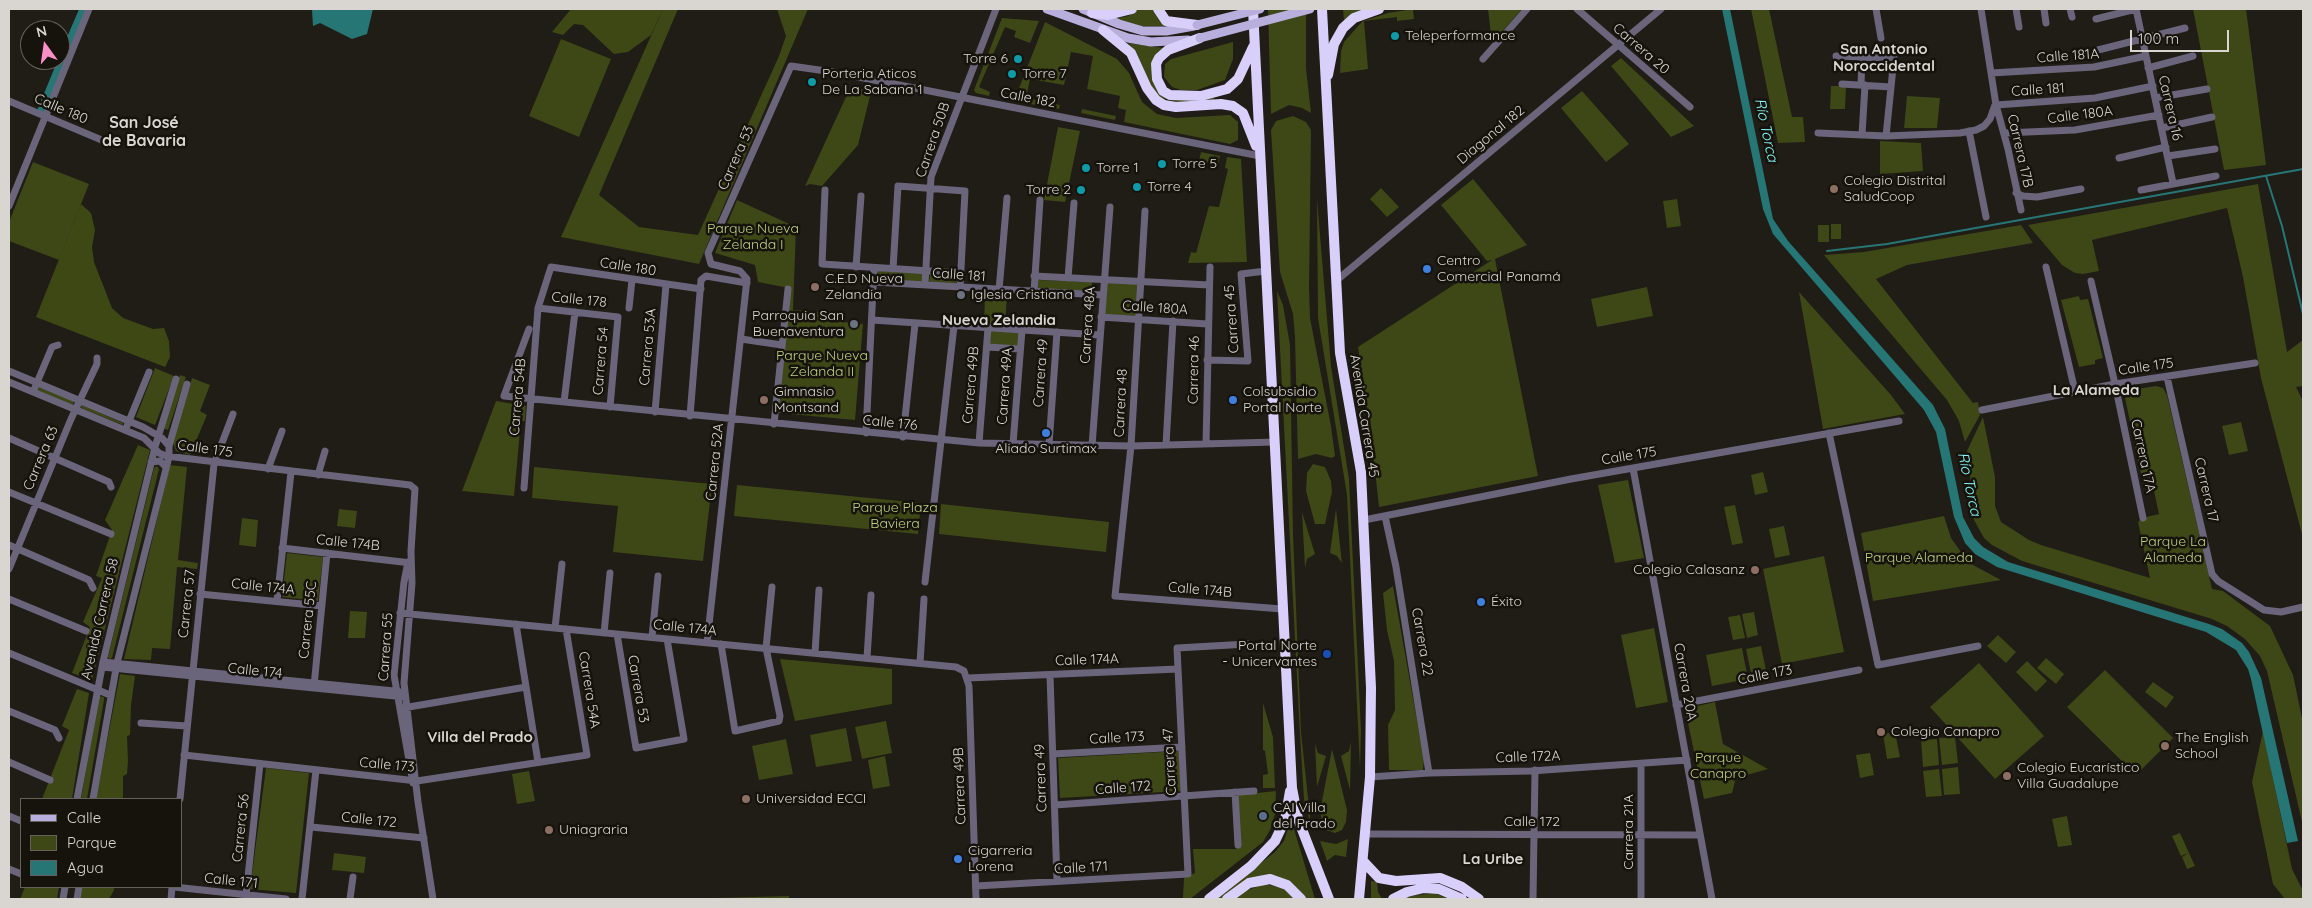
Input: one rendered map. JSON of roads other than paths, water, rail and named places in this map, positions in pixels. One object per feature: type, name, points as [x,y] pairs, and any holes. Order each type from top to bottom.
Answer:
[{"type":"highway","points":[[1088,11],[1108,15],[1132,9]]},
{"type":"highway","points":[[1158,9],[1166,20],[1197,25]]},
{"type":"highway","points":[[1248,9],[1254,20]]},
{"type":"highway","points":[[1253,9],[1292,778],[1298,819],[1330,899]]},
{"type":"highway","name":"Avenida Carrera 45","points":[[1322,9],[1340,353],[1355,434],[1364,520],[1371,688],[1370,777],[1364,834],[1361,899]]},
{"type":"highway","points":[[1325,94],[1332,52],[1338,36],[1354,18],[1379,9]]},
{"type":"highway","points":[[1103,30],[1131,53],[1151,96],[1160,103],[1176,107],[1222,104],[1240,110],[1245,117],[1260,156]]},
{"type":"highway","points":[[1200,38],[1168,50],[1159,58],[1156,64],[1157,79],[1164,91],[1170,95],[1201,96],[1227,89],[1241,73],[1255,43]]},
{"type":"highway","points":[[1209,899],[1252,866],[1275,842],[1285,820],[1292,778]]},
{"type":"highway","points":[[1311,853],[1322,899]]},
{"type":"highway","points":[[1363,861],[1379,878],[1396,880],[1440,878],[1462,887],[1479,899]]},
{"type":"highway","points":[[1227,899],[1249,884],[1270,879],[1286,885],[1301,899]]},
{"type":"highway","points":[[1393,899],[1407,892],[1424,888],[1439,889],[1462,899]]},
{"type":"main road","points":[[1047,9],[1128,38],[1151,42],[1200,38],[1310,9]]},
{"type":"main road","points":[[1088,11],[1119,24],[1143,31],[1166,32],[1260,9]]},
{"type":"street","points":[[9,206],[89,9]]},
{"type":"street","name":"Carrera 50B","points":[[925,286],[931,177],[996,9]]},
{"type":"street","points":[[1482,59],[1527,9]]},
{"type":"street","name":"Carrera 20","points":[[1577,9],[1690,107]]},
{"type":"street","name":"Diagonal 182","points":[[1337,280],[1661,9]]},
{"type":"street","points":[[1876,9],[1881,38]]},
{"type":"street","name":"Carrera 17B","points":[[1981,9],[1996,105],[2021,210]]},
{"type":"street","points":[[2016,9],[2019,27]]},
{"type":"street","points":[[2044,9],[2046,23]]},
{"type":"street","points":[[2070,9],[2072,17]]},
{"type":"street","points":[[2096,19],[2136,9]]},
{"type":"street","name":"Carrera 16","points":[[2136,9],[2173,183]]},
{"type":"street","points":[[2098,50],[2184,28]]},
{"type":"street","points":[[1836,56],[1889,56],[1894,58],[1886,136]]},
{"type":"street","name":"Calle 181A","points":[[1991,73],[2094,67],[2146,56]]},
{"type":"street","points":[[2148,68],[2193,56]]},
{"type":"street","points":[[1862,57],[1862,135]]},
{"type":"street","name":"Calle 182","points":[[791,66],[824,70],[1260,156]]},
{"type":"street","name":"Carrera 53","points":[[747,283],[744,272],[715,266],[708,261],[708,254],[791,66]]},
{"type":"street","points":[[1842,84],[1891,87]]},
{"type":"street","name":"Calle 181","points":[[1818,134],[1886,136],[1969,131],[1984,126],[1990,119],[1996,105],[2095,98],[2152,86]]},
{"type":"street","points":[[2155,98],[2207,88]]},
{"type":"street","name":"Calle 180","points":[[9,101],[104,141]]},
{"type":"street","name":"Calle 180A","points":[[2004,133],[2075,130],[2159,115]]},
{"type":"street","points":[[2162,128],[2212,117]]},
{"type":"street","points":[[1969,131],[1986,216]]},
{"type":"street","points":[[2119,158],[2166,147]]},
{"type":"street","points":[[2168,156],[2216,149]]},
{"type":"street","points":[[2141,190],[2216,176]]},
{"type":"street","points":[[893,269],[898,186],[965,191],[960,288]]},
{"type":"street","points":[[2016,193],[2030,198],[2081,189]]},
{"type":"street","name":"Calle 181","points":[[825,190],[822,264],[961,274]]},
{"type":"street","points":[[856,267],[860,196]]},
{"type":"street","points":[[999,290],[1006,198]]},
{"type":"street","points":[[1034,292],[1040,200]]},
{"type":"street","points":[[1068,278],[1074,203]]},
{"type":"street","name":"Carrera 48A","points":[[1092,446],[1110,207]]},
{"type":"street","name":"Carrera 48","points":[[1115,596],[1130,446],[1145,210]]},
{"type":"street","name":"Carrera 46","points":[[1206,444],[1210,267]]},
{"type":"street","points":[[2046,267],[2075,391]]},
{"type":"street","name":"Calle 180","points":[[551,268],[701,289]]},
{"type":"street","name":"Carrera 54B","points":[[524,488],[538,308],[551,268]]},
{"type":"street","points":[[866,434],[874,268]]},
{"type":"street","name":"Carrera 45","points":[[1207,360],[1248,361],[1241,274],[1266,271]]},
{"type":"street","points":[[1034,276],[1209,285]]},
{"type":"street","points":[[690,416],[703,277],[747,283]]},
{"type":"street","points":[[629,308],[632,280]]},
{"type":"street","name":"Carrera 17A","points":[[2091,281],[2116,384],[2143,518]]},
{"type":"street","name":"Calle 181","points":[[874,282],[1102,295]]},
{"type":"street","name":"Carrera 52A","points":[[707,643],[747,283]]},
{"type":"street","name":"Carrera 53A","points":[[655,412],[666,285]]},
{"type":"street","points":[[774,424],[788,289]]},
{"type":"street","name":"Calle 178","points":[[538,308],[618,317]]},
{"type":"street","points":[[564,402],[575,312]]},
{"type":"street","name":"Carrera 54","points":[[610,407],[618,317]]},
{"type":"street","name":"Calle 180A","points":[[1101,318],[1208,324]]},
{"type":"street","points":[[872,320],[1099,335]]},
{"type":"street","points":[[1166,445],[1172,321]]},
{"type":"street","points":[[903,437],[915,324]]},
{"type":"street","points":[[925,582],[954,326]]},
{"type":"street","name":"Carrera 49B","points":[[978,443],[988,328]]},
{"type":"street","name":"Calle 176","points":[[529,329],[504,396],[941,441],[1092,446],[1275,442]]},
{"type":"street","name":"Carrera 49A","points":[[1013,444],[1022,330]]},
{"type":"street","name":"Carrera 49","points":[[1049,445],[1057,332]]},
{"type":"street","points":[[741,339],[782,345]]},
{"type":"street","points":[[33,392],[52,347],[58,345]]},
{"type":"street","points":[[987,347],[1020,349]]},
{"type":"street","name":"Carrera 63","points":[[9,569],[54,458],[97,364],[97,358]]},
{"type":"street","name":"Calle 175","points":[[1982,410],[2075,391],[2256,363]]},
{"type":"street","name":"Calle 175","points":[[9,371],[129,422],[158,436],[169,446]]},
{"type":"street","points":[[125,431],[149,372]]},
{"type":"street","name":"Carrera 17","points":[[2167,377],[2212,574],[2218,581],[2264,610],[2271,612],[2303,607]]},
{"type":"street","name":"Avenida Carrera 58","points":[[77,798],[102,664],[151,462],[176,379]]},
{"type":"street","name":"Calle 175","points":[[9,382],[144,438],[159,453],[169,457],[214,464],[410,485],[415,489]]},
{"type":"street","name":"Avenida Carrera 58","points":[[93,798],[116,666],[169,457],[169,446],[187,384]]},
{"type":"street","name":"Carrera 57","points":[[180,798],[214,464],[233,414]]},
{"type":"street","name":"Calle 175","points":[[1364,520],[1633,468],[1899,421]]},
{"type":"street","points":[[268,469],[282,430]]},
{"type":"street","points":[[1829,433],[1878,666],[1978,646]]},
{"type":"street","points":[[9,438],[109,482],[112,487]]},
{"type":"street","points":[[318,475],[325,452]]},
{"type":"street","points":[[151,462],[160,460],[166,467]]},
{"type":"street","name":"Carrera 20A","points":[[1633,468],[1712,899]]},
{"type":"street","points":[[277,601],[291,472]]},
{"type":"street","name":"Carrera 55","points":[[414,781],[405,695],[415,489]]},
{"type":"street","points":[[9,492],[111,534]]},
{"type":"street","name":"Carrera 22","points":[[1385,516],[1396,567],[1426,741],[1429,773]]},
{"type":"street","points":[[9,545],[89,580],[93,588]]},
{"type":"street","name":"Calle 174B","points":[[282,548],[410,563]]},
{"type":"street","name":"Carrera 55C","points":[[314,686],[328,553]]},
{"type":"street","name":"Carrera 55","points":[[410,563],[400,612],[394,675],[398,709],[418,802],[433,899]]},
{"type":"street","points":[[555,628],[562,564]]},
{"type":"street","points":[[604,633],[610,573]]},
{"type":"street","points":[[652,637],[658,576]]},
{"type":"street","points":[[721,644],[735,732],[779,721],[780,716],[766,648],[772,587]]},
{"type":"street","points":[[815,653],[819,590]]},
{"type":"street","name":"Calle 174A","points":[[200,594],[322,606]]},
{"type":"street","points":[[867,658],[871,595]]},
{"type":"street","name":"Calle 174B","points":[[1115,596],[1282,609]]},
{"type":"street","points":[[9,599],[86,631]]},
{"type":"street","points":[[920,664],[924,599]]},
{"type":"street","name":"Calle 174A","points":[[400,612],[956,667],[967,675],[1050,675],[1178,669]]},
{"type":"street","points":[[516,624],[538,762]]},
{"type":"street","name":"Carrera 54A","points":[[566,629],[587,755]]},
{"type":"street","name":"Carrera 53","points":[[616,634],[636,748],[684,739],[667,639]]},
{"type":"street","name":"Carrera 47","points":[[1188,874],[1177,648],[1248,644]]},
{"type":"street","points":[[9,655],[110,695]]},
{"type":"street","name":"Calle 174","points":[[102,664],[405,695]]},
{"type":"street","name":"Calle 173","points":[[1676,704],[1859,670]]},
{"type":"street","name":"Carrera 49B","points":[[967,675],[976,899]]},
{"type":"street","name":"Carrera 49","points":[[1050,675],[1057,881]]},
{"type":"street","points":[[398,709],[526,687]]},
{"type":"street","points":[[9,710],[55,730],[59,738]]},
{"type":"street","points":[[141,723],[187,726]]},
{"type":"street","name":"Calle 173","points":[[1053,754],[1182,747]]},
{"type":"street","name":"Calle 173","points":[[184,755],[414,781],[587,755]]},
{"type":"street","name":"Calle 172A","points":[[1370,777],[1535,770],[1687,760]]},
{"type":"street","points":[[9,762],[50,780]]},
{"type":"street","name":"Carrera 56","points":[[246,895],[260,764]]},
{"type":"street","name":"Carrera 21A","points":[[1641,764],[1643,836],[1641,899]]},
{"type":"street","points":[[302,899],[316,770]]},
{"type":"street","points":[[1533,899],[1535,770]]},
{"type":"street","name":"Calle 172","points":[[1055,805],[1254,791]]},
{"type":"street","points":[[1235,792],[1238,845]]},
{"type":"street","name":"Calle 172","points":[[311,827],[424,838]]},
{"type":"street","name":"Calle 172","points":[[1364,834],[1700,835]]},
{"type":"street","name":"Calle 171","points":[[976,886],[1188,874]]},
{"type":"street","points":[[350,899],[353,877]]},
{"type":"street","name":"Calle 171","points":[[182,888],[286,899]]},
{"type":"water","points":[[312,9],[373,9],[367,34],[352,39],[320,23],[313,26]]},
{"type":"water","points":[[1722,9],[1730,9],[1773,219],[1788,241],[1933,405],[1945,429],[1963,517],[1974,538],[1983,547],[2008,562],[2209,624],[2222,629],[2242,643],[2249,652],[2261,678],[2298,841],[2287,843],[2251,679],[2248,669],[2236,650],[2206,632],[1997,567],[1975,554],[1965,543],[1954,517],[1936,432],[1924,410],[1773,234],[1763,209]]},
{"type":"waterway","points":[[70,39],[83,9]]},
{"type":"waterway","points":[[41,110],[57,70]]},
{"type":"waterway","points":[[1827,251],[1887,244],[2303,169]]},
{"type":"waterway","points":[[2266,176],[2282,226],[2303,314]]},
{"type":"place","name":"Teleperformance","points":[[1395,36]]},
{"type":"place","name":"Torre 6","points":[[1018,59]]},
{"type":"place","name":"Torre 7","points":[[1012,74]]},
{"type":"place","name":"Porteria Aticos De La Sabana 1","points":[[812,82]]},
{"type":"place","name":"Torre 5","points":[[1162,164]]},
{"type":"place","name":"Torre 1","points":[[1086,168]]},
{"type":"place","name":"Torre 4","points":[[1137,187]]},
{"type":"place","name":"Colegio Distrital SaludCoop","points":[[1834,189]]},
{"type":"place","name":"Torre 2","points":[[1081,190]]},
{"type":"place","name":"Centro Comercial Panamá","points":[[1427,269]]},
{"type":"place","name":"C.E.D Nueva Zelandia","points":[[815,287]]},
{"type":"place","name":"Iglesia Cristiana","points":[[961,295]]},
{"type":"place","name":"Parroquia San Buenaventura","points":[[854,324]]},
{"type":"place","name":"Gimnasio Montsand","points":[[764,400]]},
{"type":"place","name":"Colsubsidio Portal Norte","points":[[1233,400]]},
{"type":"place","name":"Aliado Surtimax","points":[[1046,433]]},
{"type":"place","name":"Colegio Calasanz","points":[[1755,570]]},
{"type":"place","name":"Éxito","points":[[1481,602]]},
{"type":"place","name":"Portal Norte - Unicervantes","points":[[1327,654]]},
{"type":"place","name":"Colegio Canapro","points":[[1881,732]]},
{"type":"place","name":"The English School","points":[[2165,746]]},
{"type":"place","name":"Colegio Eucarístico Villa Guadalupe","points":[[2007,776]]},
{"type":"place","name":"Universidad ECCI","points":[[746,799]]},
{"type":"place","name":"CAI Villa del Prado","points":[[1263,816]]},
{"type":"place","name":"Uniagraria","points":[[549,830]]},
{"type":"place","name":"Cigarreria Lorena","points":[[958,859]]},
{"type":"district","name":"San Antonio Noroccidental","points":[[1884,58]]},
{"type":"district","name":"San José de Bavaria","points":[[144,132]]},
{"type":"district","name":"Nueva Zelandia","points":[[999,320]]},
{"type":"district","name":"La Alameda","points":[[2096,390]]},
{"type":"district","name":"Villa del Prado","points":[[480,737]]},
{"type":"district","name":"La Uribe","points":[[1493,859]]},
{"type":"water label","name":"Río Torca","points":[[1766,130]]},
{"type":"water label","name":"Río Torca","points":[[1969,484]]},
{"type":"park label","name":"Parque Nueva Zelanda I","points":[[753,237]]},
{"type":"park label","name":"Parque Nueva Zelanda II","points":[[822,364]]},
{"type":"park label","name":"Parque Plaza Baviera","points":[[895,516]]},
{"type":"park label","name":"Parque La Alameda","points":[[2173,550]]},
{"type":"park label","name":"Parque Alameda","points":[[1919,558]]},
{"type":"park label","name":"Parque Canapro","points":[[1718,766]]}]
